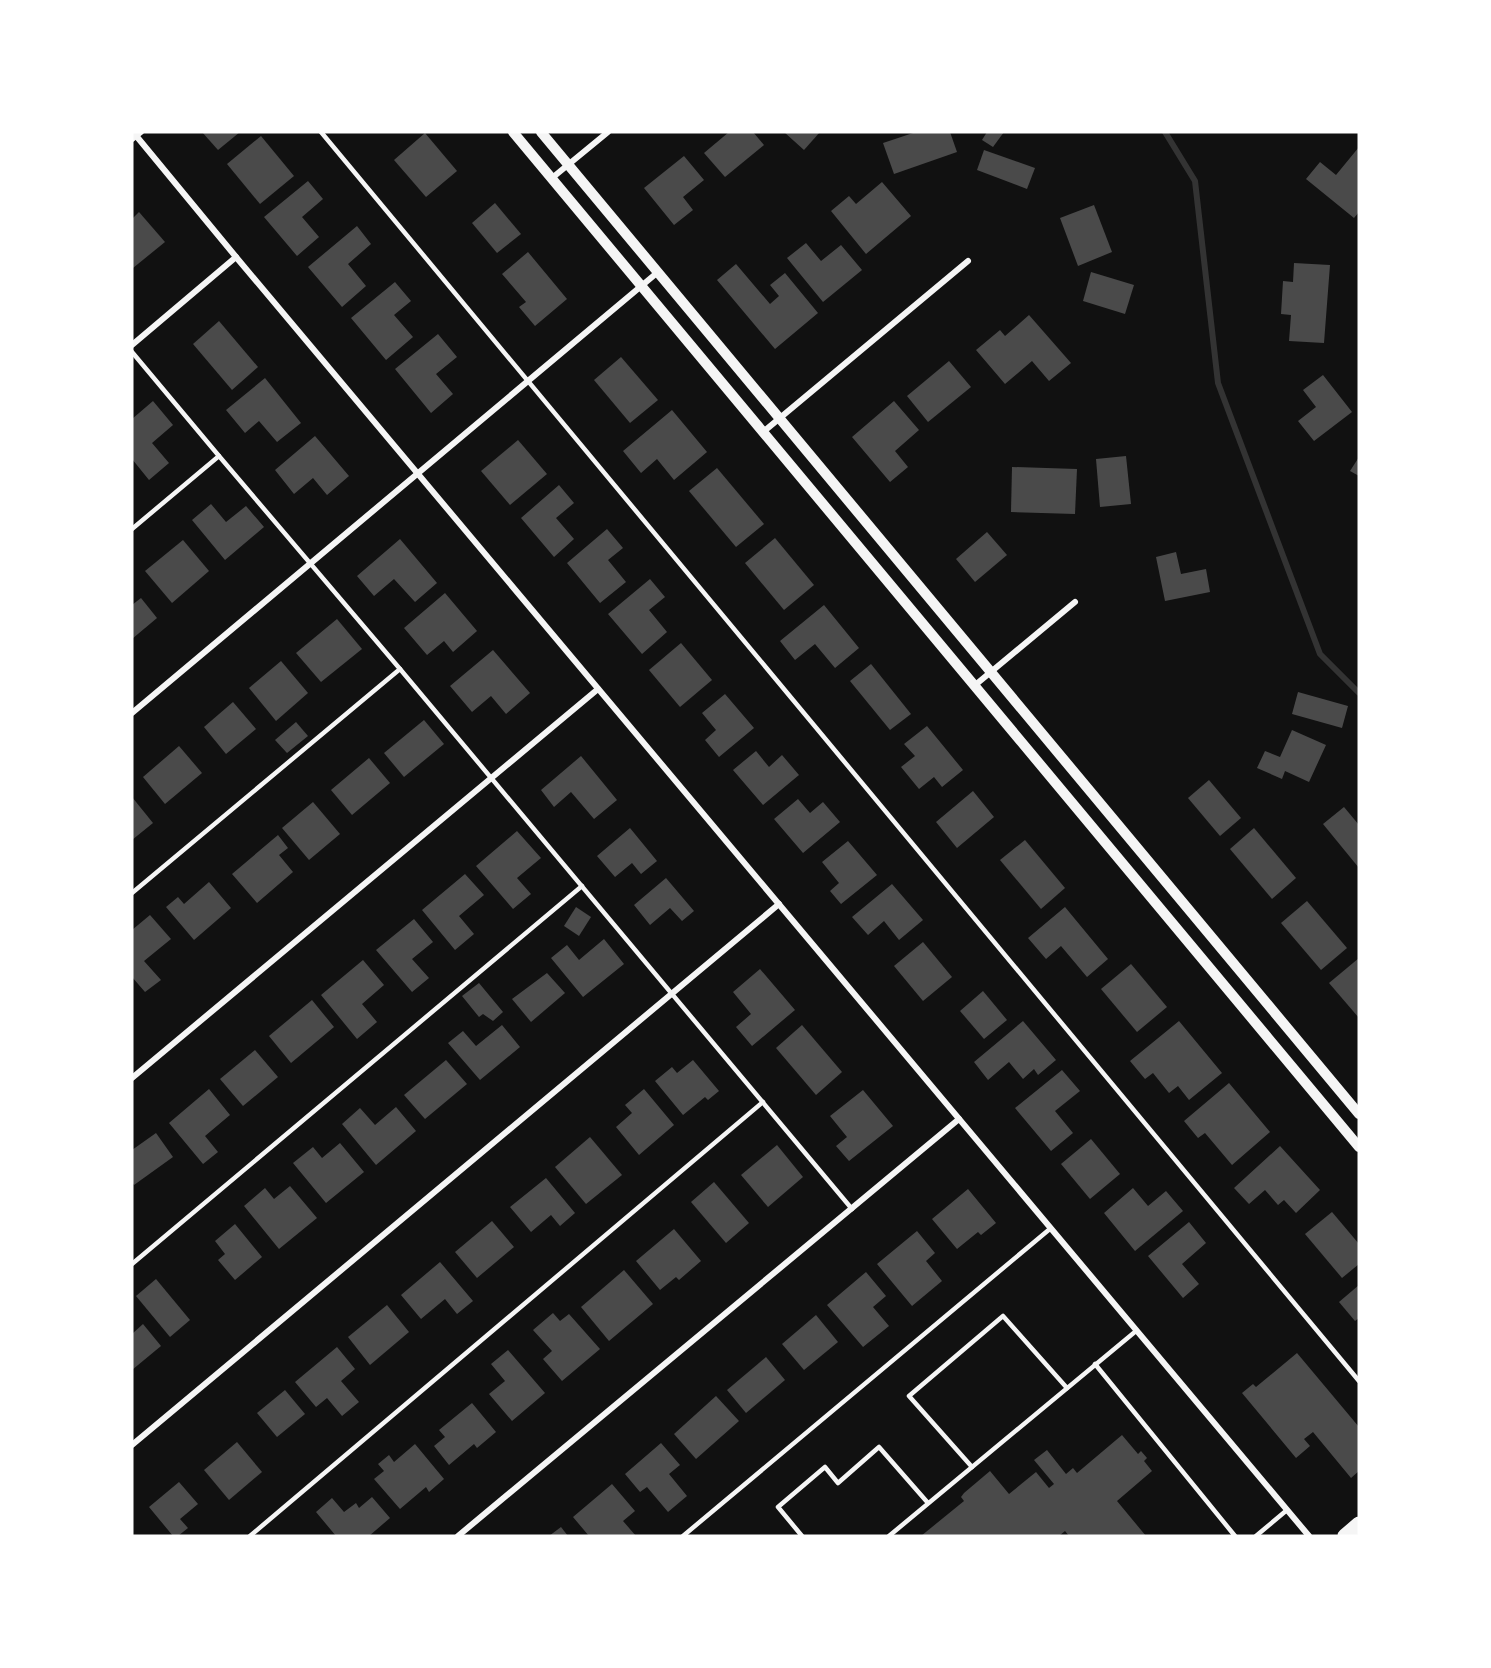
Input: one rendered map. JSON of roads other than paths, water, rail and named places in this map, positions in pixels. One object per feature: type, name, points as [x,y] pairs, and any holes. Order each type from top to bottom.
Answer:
[{"type":"main road","points":[[1345,1536],[1359,1524]]},
{"type":"street","points":[[513,132],[1359,1148]]},
{"type":"street","points":[[541,132],[1359,1114]]},
{"type":"street","points":[[552,178],[608,132]]},
{"type":"street","points":[[136,135],[1309,1536]]},
{"type":"street","points":[[132,345],[236,257]]},
{"type":"street","points":[[762,433],[968,261]]},
{"type":"street","points":[[132,713],[658,272]]},
{"type":"street","points":[[974,686],[1075,602]]},
{"type":"street","points":[[132,1078],[598,688]]},
{"type":"street","points":[[132,1445],[779,904]]},
{"type":"street","points":[[458,1536],[959,1119]]},
{"type":"lane","points":[[321,132],[1359,1381]]},
{"type":"lane","points":[[132,352],[852,1209]]},
{"type":"lane","points":[[132,529],[219,456]]},
{"type":"lane","points":[[132,892],[400,669]]},
{"type":"lane","points":[[132,1264],[582,886]]},
{"type":"lane","points":[[250,1536],[763,1102]]},
{"type":"lane","points":[[683,1536],[1051,1228]]},
{"type":"lane","points":[[972,1467],[909,1396],[1003,1316],[1067,1388]]},
{"type":"lane","points":[[889,1536],[1136,1331]]},
{"type":"lane","points":[[1095,1365],[1235,1536]]},
{"type":"lane","points":[[802,1536],[778,1508],[825,1467],[838,1483],[879,1447],[928,1503]]},
{"type":"lane","points":[[1256,1536],[1287,1510]]},
{"type":"waterway","points":[[1165,132],[1195,181],[1218,383],[1320,654],[1359,693]]}]
